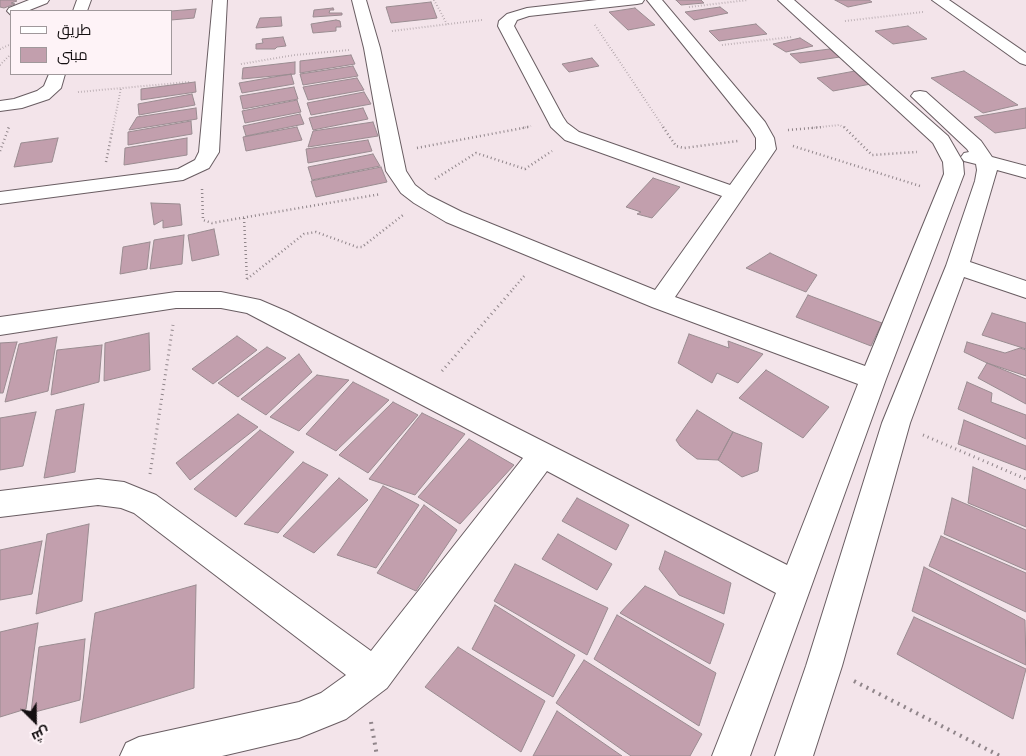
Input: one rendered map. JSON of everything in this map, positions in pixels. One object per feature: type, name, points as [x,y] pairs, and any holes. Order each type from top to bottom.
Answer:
[{"type":"street","points":[[18,10],[42,0]]},
{"type":"street","points":[[0,198],[183,174],[202,164],[209,152],[220,0]]},
{"type":"street","points":[[359,0],[396,171],[414,194],[454,218],[660,301],[873,379]]},
{"type":"street","points":[[637,0],[538,10],[512,17],[507,21],[506,26],[556,121],[560,127],[572,136],[735,194]]},
{"type":"street","points":[[785,0],[828,28],[954,126],[974,145],[985,161],[987,170],[957,266],[896,424],[824,666],[794,756]]},
{"type":"street","points":[[731,756],[873,379],[954,174],[953,162],[948,150],[929,128],[828,28],[808,0]]},
{"type":"street","points":[[945,4],[1026,60]]},
{"type":"street","points":[[658,5],[762,132],[765,138],[766,149],[660,301]]},
{"type":"street","points":[[0,106],[16,104],[42,95],[52,88],[57,75]]},
{"type":"street","points":[[948,150],[1026,172]]},
{"type":"street","points":[[957,266],[1026,290]]},
{"type":"street","points":[[0,326],[176,300],[221,300],[252,306],[279,318],[544,454],[796,586]]},
{"type":"street","points":[[139,756],[299,720],[333,706],[364,684],[374,674],[544,454]]},
{"type":"street","points":[[0,504],[98,492],[124,495],[145,504],[374,674]]},
{"type":"path","points":[[434,0],[447,24]]},
{"type":"path","points":[[658,5],[748,0]]},
{"type":"path","points":[[694,49],[828,28],[945,4]]},
{"type":"path","points":[[42,95],[121,88],[215,74],[447,24],[512,17]]},
{"type":"path","points":[[0,65],[10,55]]},
{"type":"path","points":[[102,185],[121,88]]},
{"type":"path","points":[[392,152],[556,121]]},
{"type":"path","points":[[762,132],[839,125],[845,127],[870,154],[876,156],[948,150]]},
{"type":"path","points":[[221,300],[304,234],[311,232],[357,247],[368,245],[414,194],[472,155],[480,153],[525,170],[572,136]]},
{"type":"path","points":[[202,164],[203,220],[218,223],[414,194]]},
{"type":"path","points":[[244,218],[247,280]]},
{"type":"path","points":[[423,392],[544,253]]},
{"type":"path","points":[[145,504],[176,300]]},
{"type":"path","points":[[896,424],[1026,479]]},
{"type":"path","points":[[824,666],[1000,756]]},
{"type":"building","points":[[0,0],[17,1],[11,3],[15,4],[4,8],[0,7]]},
{"type":"building","points":[[676,0],[701,0],[704,3],[681,5]]},
{"type":"building","points":[[835,0],[869,0],[872,2],[848,7]]},
{"type":"building","points":[[431,2],[437,18],[391,23],[386,7]]},
{"type":"building","points":[[720,7],[728,13],[694,20],[685,12]]},
{"type":"building","points":[[333,8],[334,10],[330,10],[329,13],[342,13],[342,15],[313,17],[314,10]]},
{"type":"building","points":[[635,8],[655,25],[628,30],[609,12]]},
{"type":"building","points":[[196,9],[194,18],[172,20],[172,11]]},
{"type":"building","points":[[281,17],[282,26],[256,28],[260,18]]},
{"type":"building","points":[[340,21],[341,27],[336,27],[336,31],[313,33],[311,24]]},
{"type":"building","points":[[756,24],[767,34],[719,41],[709,31]]},
{"type":"building","points":[[908,26],[927,39],[893,44],[875,31]]},
{"type":"building","points":[[283,37],[286,46],[275,49],[256,49],[256,44],[263,43],[262,39]]},
{"type":"building","points":[[800,38],[813,46],[786,52],[773,44]]},
{"type":"building","points":[[830,49],[840,57],[800,63],[790,54]]},
{"type":"building","points":[[351,55],[355,64],[300,73],[300,61]]},
{"type":"building","points":[[592,58],[599,66],[569,72],[562,64]]},
{"type":"building","points":[[295,62],[295,74],[242,79],[243,68]]},
{"type":"building","points":[[353,66],[358,76],[303,85],[300,74]]},
{"type":"building","points":[[855,71],[871,84],[833,91],[817,78]]},
{"type":"building","points":[[964,71],[1018,105],[983,113],[931,78]]},
{"type":"building","points":[[291,74],[294,84],[242,93],[239,83]]},
{"type":"building","points":[[357,78],[364,90],[308,100],[303,87]]},
{"type":"building","points":[[195,82],[196,92],[141,100],[141,89]]},
{"type":"building","points":[[294,87],[298,99],[243,109],[240,96]]},
{"type":"building","points":[[364,92],[371,104],[311,115],[307,103]]},
{"type":"building","points":[[192,94],[195,105],[139,115],[138,104]]},
{"type":"building","points":[[297,100],[301,112],[245,123],[242,111]]},
{"type":"building","points":[[196,108],[197,119],[129,130],[137,117]]},
{"type":"building","points":[[363,108],[368,119],[313,130],[309,118]]},
{"type":"building","points":[[1026,108],[1026,128],[995,133],[974,117]]},
{"type":"building","points":[[300,114],[304,124],[246,136],[243,126]]},
{"type":"building","points":[[191,121],[192,134],[128,145],[128,132]]},
{"type":"building","points":[[373,122],[378,136],[308,147],[313,131]]},
{"type":"building","points":[[297,127],[302,140],[246,151],[243,137]]},
{"type":"building","points":[[58,138],[52,162],[14,167],[21,143]]},
{"type":"building","points":[[187,138],[187,155],[124,165],[125,148]]},
{"type":"building","points":[[368,140],[372,151],[308,163],[306,149]]},
{"type":"building","points":[[373,154],[380,166],[312,180],[308,167]]},
{"type":"building","points":[[381,167],[387,182],[316,197],[311,181]]},
{"type":"building","points":[[653,178],[680,187],[652,218],[637,214],[641,212],[626,207]]},
{"type":"building","points":[[151,203],[180,204],[182,225],[163,228],[163,220],[154,225]]},
{"type":"building","points":[[214,229],[219,255],[192,261],[188,235]]},
{"type":"building","points":[[184,235],[182,264],[150,269],[154,240]]},
{"type":"building","points":[[150,242],[147,269],[120,274],[123,247]]},
{"type":"building","points":[[770,253],[817,275],[806,292],[746,268]]},
{"type":"building","points":[[808,295],[882,323],[871,346],[796,317]]},
{"type":"building","points":[[992,313],[1026,323],[1026,349],[982,335]]},
{"type":"building","points":[[149,333],[150,370],[104,381],[105,343]]},
{"type":"building","points":[[689,334],[729,348],[728,341],[763,354],[738,383],[717,373],[712,383],[678,363]]},
{"type":"building","points":[[237,336],[257,350],[213,384],[192,369]]},
{"type":"building","points":[[57,337],[48,391],[5,402],[19,344]]},
{"type":"building","points":[[17,342],[3,393],[0,393],[0,343]]},
{"type":"building","points":[[967,342],[1005,353],[1020,348],[1026,350],[1026,376],[987,363],[964,352]]},
{"type":"building","points":[[102,345],[99,382],[51,395],[57,350]]},
{"type":"building","points":[[267,347],[286,358],[238,397],[218,383]]},
{"type":"building","points":[[299,354],[312,372],[266,415],[241,399]]},
{"type":"building","points":[[987,363],[1026,379],[1026,404],[978,378]]},
{"type":"building","points":[[766,370],[829,407],[803,438],[739,398]]},
{"type":"building","points":[[317,375],[349,380],[299,431],[270,417]]},
{"type":"building","points":[[353,382],[389,400],[336,451],[306,434]]},
{"type":"building","points":[[967,382],[992,393],[991,402],[1026,415],[1026,439],[958,409]]},
{"type":"building","points":[[393,402],[418,415],[368,473],[339,455]]},
{"type":"building","points":[[84,404],[75,472],[44,478],[56,410]]},
{"type":"building","points":[[697,410],[733,432],[718,460],[697,459],[680,446],[676,440]]},
{"type":"building","points":[[36,412],[23,466],[0,470],[0,418]]},
{"type":"building","points":[[422,413],[465,434],[415,495],[369,479]]},
{"type":"building","points":[[238,414],[258,427],[190,480],[176,463]]},
{"type":"building","points":[[964,420],[1026,446],[1026,470],[958,444]]},
{"type":"building","points":[[260,430],[294,452],[236,517],[194,489]]},
{"type":"building","points":[[733,432],[762,443],[758,471],[742,477],[718,460]]},
{"type":"building","points":[[469,439],[514,465],[460,524],[418,497]]},
{"type":"building","points":[[303,462],[328,475],[278,533],[244,524]]},
{"type":"building","points":[[973,467],[1026,490],[1026,527],[968,503]]},
{"type":"building","points":[[339,478],[368,500],[314,553],[283,536]]},
{"type":"building","points":[[383,486],[419,505],[376,568],[337,555]]},
{"type":"building","points":[[577,498],[629,525],[616,550],[562,521]]},
{"type":"building","points":[[952,498],[1026,530],[1026,570],[944,534]]},
{"type":"building","points":[[424,505],[457,530],[416,591],[377,573]]},
{"type":"building","points":[[89,524],[82,601],[36,614],[47,534]]},
{"type":"building","points":[[558,534],[612,564],[597,590],[542,559]]},
{"type":"building","points":[[941,536],[1026,573],[1026,612],[929,566]]},
{"type":"building","points":[[42,541],[32,594],[0,600],[0,550]]},
{"type":"building","points":[[665,551],[731,583],[724,614],[679,595],[659,569]]},
{"type":"building","points":[[515,564],[608,608],[587,655],[494,601]]},
{"type":"building","points":[[924,567],[1025,620],[1026,665],[912,611]]},
{"type":"building","points":[[196,585],[194,688],[80,723],[95,613]]},
{"type":"building","points":[[645,586],[724,624],[710,664],[620,613]]},
{"type":"building","points":[[495,605],[575,655],[553,697],[472,649]]},
{"type":"building","points":[[617,615],[716,673],[699,726],[594,659]]},
{"type":"building","points":[[914,617],[1026,669],[1013,719],[897,654]]},
{"type":"building","points":[[38,623],[26,709],[0,717],[0,632]]},
{"type":"building","points":[[85,639],[80,700],[31,713],[39,647]]},
{"type":"building","points":[[458,647],[545,701],[521,752],[425,687]]},
{"type":"building","points":[[584,660],[702,734],[690,756],[631,756],[556,703]]},
{"type":"building","points":[[557,711],[622,756],[533,756]]}]
